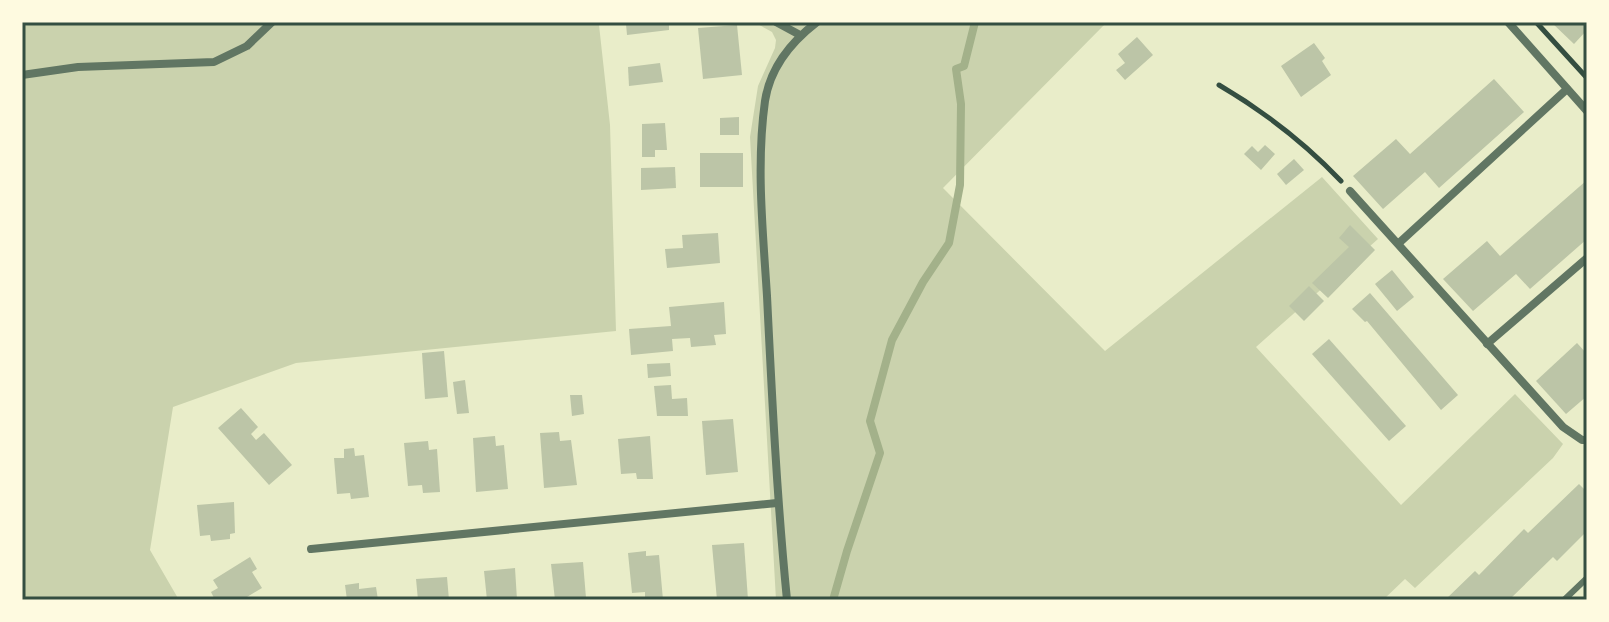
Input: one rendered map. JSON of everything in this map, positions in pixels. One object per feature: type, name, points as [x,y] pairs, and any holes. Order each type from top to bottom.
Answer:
[{"type":"street","points":[[22,75],[78,67],[214,62],[247,46],[272,22]]},
{"type":"street","points":[[776,22],[800,35]]},
{"type":"street","points":[[787,600],[777,503],[761,188],[764,114],[765,100],[777,65],[800,35],[817,22]]},
{"type":"street","points":[[1508,22],[1587,111]]},
{"type":"street","points":[[1399,243],[1567,89]]},
{"type":"street","points":[[1350,191],[1563,427],[1587,440]]},
{"type":"street","points":[[1487,344],[1587,258]]},
{"type":"street","points":[[311,549],[777,503]]},
{"type":"lane","points":[[1564,600],[1587,578]]},
{"type":"path","points":[[1536,22],[1586,73]]},
{"type":"path","points":[[1219,85],[1258,108],[1320,159],[1350,191]]},
{"type":"green space","points":[[51,22],[618,22],[599,25],[610,125],[616,331],[296,363],[173,407],[150,550],[179,600],[22,600],[22,26]]},
{"type":"green space","points":[[754,22],[1107,22],[943,188],[1105,351],[1322,177],[1378,239],[1256,347],[1401,505],[1515,394],[1563,444],[1553,458],[1415,588],[1405,579],[1383,600],[776,600],[750,137],[758,86],[776,40],[772,32]]},
{"type":"building","points":[[669,22],[669,30],[627,35],[626,24]]},
{"type":"building","points":[[1551,22],[1587,22],[1587,30],[1574,44]]},
{"type":"building","points":[[737,25],[742,75],[703,79],[698,28]]},
{"type":"building","points":[[1137,37],[1153,55],[1125,80],[1116,70],[1125,63],[1118,54]]},
{"type":"building","points":[[1314,43],[1325,58],[1322,61],[1331,75],[1301,97],[1281,66]]},
{"type":"building","points":[[660,63],[663,82],[629,86],[628,67]]},
{"type":"building","points":[[1494,79],[1524,112],[1439,188],[1425,172],[1383,209],[1353,176],[1396,139],[1410,154]]},
{"type":"building","points":[[739,117],[739,135],[720,135],[720,118]]},
{"type":"building","points":[[665,123],[667,150],[655,150],[655,157],[642,157],[642,124]]},
{"type":"building","points":[[1265,145],[1275,154],[1261,170],[1244,154],[1252,146],[1258,152]]},
{"type":"building","points":[[700,153],[743,153],[743,187],[700,187]]},
{"type":"building","points":[[1294,159],[1304,170],[1286,185],[1277,174]]},
{"type":"building","points":[[675,167],[676,188],[641,190],[641,168]]},
{"type":"building","points":[[1587,180],[1587,239],[1530,289],[1516,274],[1473,311],[1443,279],[1487,241],[1500,256]]},
{"type":"building","points":[[1350,225],[1375,250],[1328,298],[1312,283],[1349,247],[1339,238]]},
{"type":"building","points":[[718,233],[720,263],[667,268],[665,249],[683,248],[682,235]]},
{"type":"building","points":[[1392,270],[1414,297],[1397,311],[1375,284]]},
{"type":"building","points":[[1309,286],[1324,301],[1304,321],[1289,306]]},
{"type":"building","points":[[1370,293],[1458,395],[1441,410],[1367,321],[1352,309]]},
{"type":"building","points":[[724,302],[726,334],[714,335],[716,345],[691,347],[690,338],[672,339],[673,351],[631,355],[629,329],[671,326],[669,307]]},
{"type":"building","points":[[1329,339],[1406,426],[1389,441],[1312,354]]},
{"type":"building","points":[[1577,343],[1587,354],[1587,396],[1566,414],[1536,381]]},
{"type":"building","points":[[444,351],[448,397],[425,399],[422,353]]},
{"type":"building","points":[[670,363],[671,376],[648,378],[647,364]]},
{"type":"building","points":[[465,380],[469,413],[457,414],[453,382]]},
{"type":"building","points":[[671,385],[672,399],[687,398],[688,416],[657,416],[654,386]]},
{"type":"building","points":[[570,395],[582,395],[584,414],[572,416]]},
{"type":"building","points":[[241,408],[258,427],[251,434],[256,440],[264,433],[292,465],[269,485],[218,428]]},
{"type":"building","points":[[733,419],[738,472],[706,475],[702,421]]},
{"type":"building","points":[[559,432],[560,441],[571,440],[577,485],[544,488],[540,433]]},
{"type":"building","points":[[495,436],[496,446],[504,445],[508,489],[476,492],[473,438]]},
{"type":"building","points":[[650,436],[653,479],[637,479],[636,473],[621,474],[618,439]]},
{"type":"building","points":[[428,441],[429,450],[437,449],[440,492],[423,493],[422,485],[408,486],[404,443]]},
{"type":"building","points":[[354,448],[355,456],[364,455],[369,497],[351,499],[350,493],[337,494],[334,458],[344,458],[344,449]]},
{"type":"building","points":[[1579,484],[1587,492],[1587,531],[1557,561],[1553,557],[1509,600],[1445,600],[1475,571],[1479,575],[1524,529],[1528,533]]},
{"type":"building","points":[[234,502],[235,533],[230,534],[230,539],[211,541],[210,535],[200,536],[197,505]]},
{"type":"building","points":[[744,543],[748,600],[717,600],[712,545]]},
{"type":"building","points":[[646,551],[646,556],[659,555],[663,600],[645,600],[645,592],[632,593],[628,553]]},
{"type":"building","points":[[250,557],[257,569],[252,572],[262,588],[242,600],[215,600],[211,592],[218,588],[213,580]]},
{"type":"building","points":[[583,562],[586,598],[555,600],[551,564]]},
{"type":"building","points":[[515,568],[517,600],[487,600],[484,571]]},
{"type":"building","points":[[447,577],[449,600],[418,600],[416,579]]},
{"type":"building","points":[[359,583],[359,589],[376,587],[378,600],[347,600],[345,585]]},
{"type":"waterway","points":[[833,600],[880,453],[870,421],[892,340],[923,282],[949,243],[960,185],[961,104],[956,69],[964,66],[975,22]]}]
